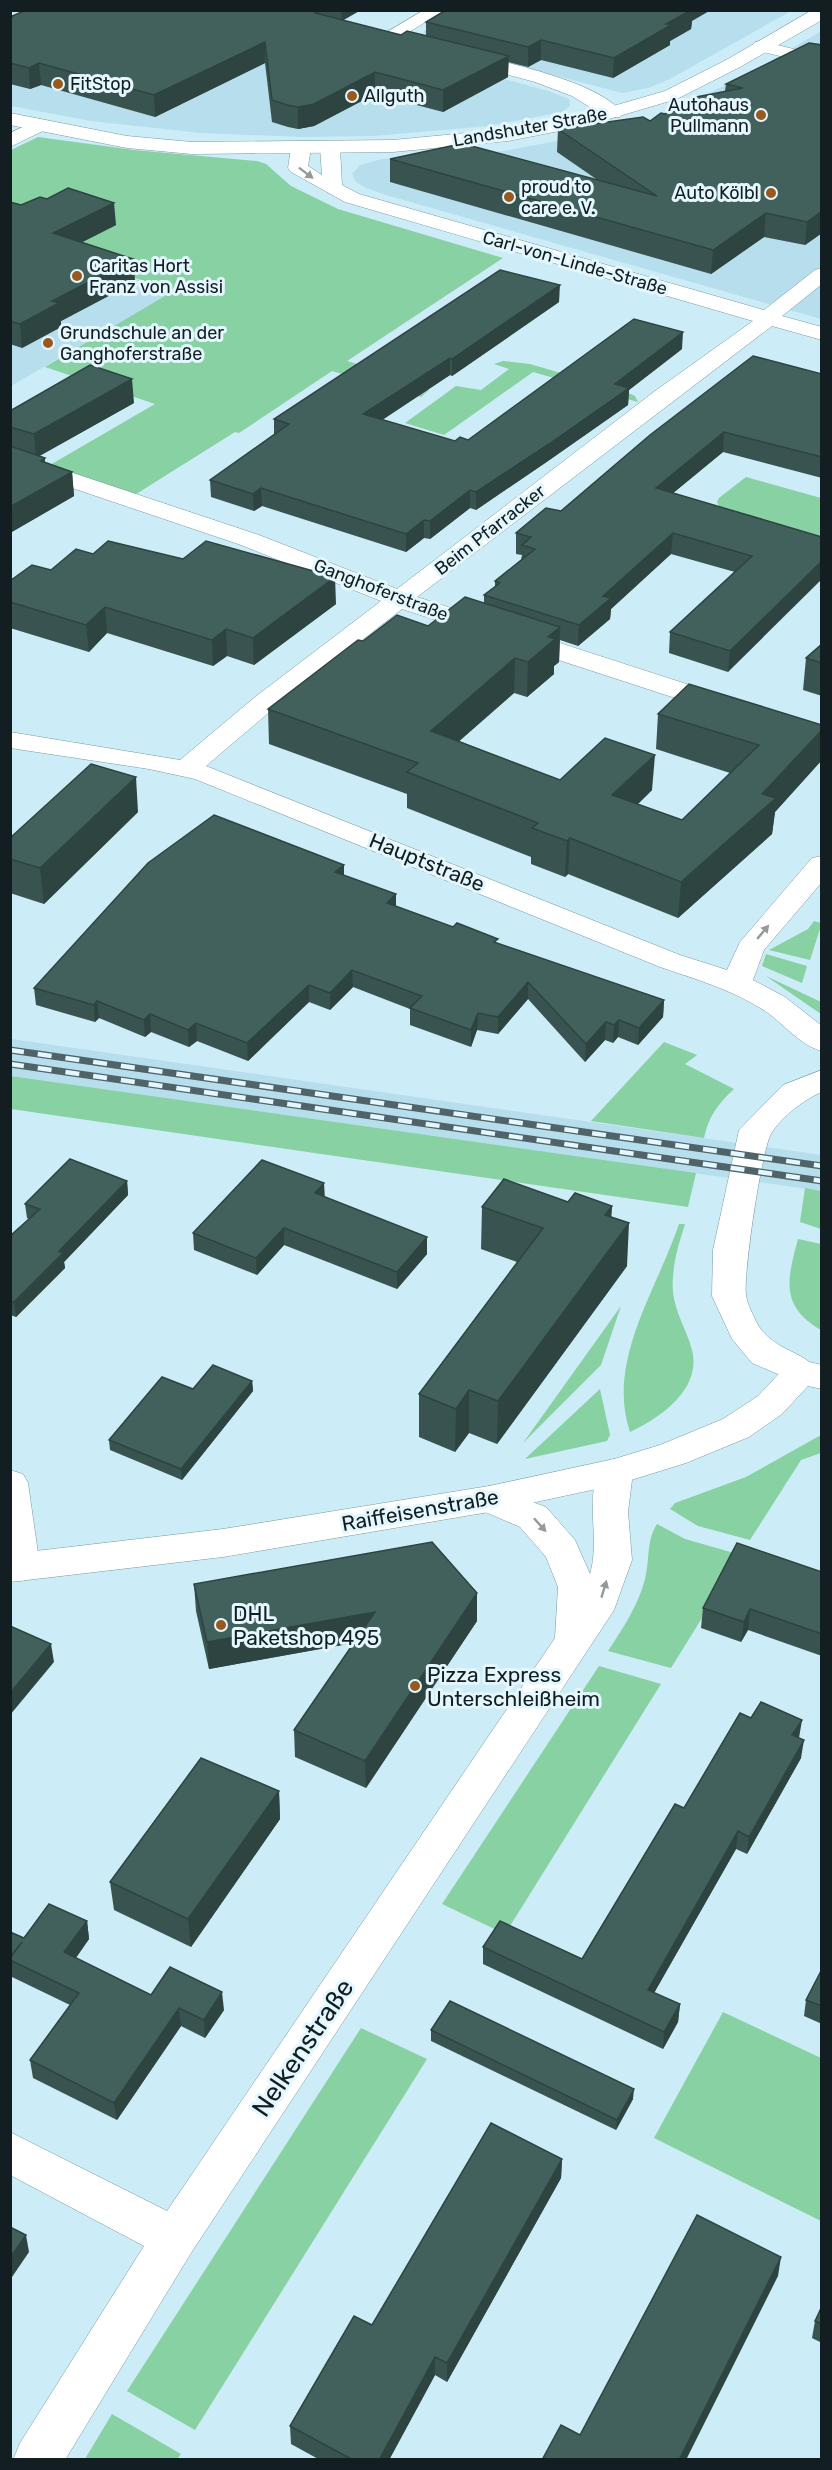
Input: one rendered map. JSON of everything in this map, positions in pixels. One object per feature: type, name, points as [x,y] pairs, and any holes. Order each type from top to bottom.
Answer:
[{"type":"street","points":[[386,38],[438,10]]},
{"type":"street","name":"Landshuter Straße","points":[[10,119],[127,142],[192,148],[330,148],[474,139],[549,128],[613,113],[692,85],[822,12]]},
{"type":"street","points":[[367,34],[407,44]]},
{"type":"street","points":[[761,46],[822,61]]},
{"type":"street","points":[[443,52],[556,83],[598,103],[613,113]]},
{"type":"street","points":[[10,141],[40,125]]},
{"type":"street","name":"Carl-von-Linde-Straße","points":[[301,148],[298,168],[352,198],[822,334]]},
{"type":"street","points":[[330,148],[332,186]]},
{"type":"street","name":"Beim Pfarracker","points":[[187,768],[264,703],[768,318],[822,274]]},
{"type":"street","name":"Ganghoferstraße","points":[[10,459],[250,540],[403,598],[420,607],[746,712]]},
{"type":"street","name":"Hauptstraße","points":[[10,740],[187,768],[305,812],[670,961],[737,983],[774,1003],[822,1042]]},
{"type":"street","points":[[737,983],[750,948],[822,864]]},
{"type":"street","name":"Raiffeisenstraße","points":[[16,1568],[223,1543],[489,1499],[615,1472],[662,1458],[736,1428],[811,1374],[764,1354],[744,1330],[729,1296],[730,1250],[755,1130],[794,1092],[822,1080]]},
{"type":"street","name":"Nelkenstraße","points":[[37,2460],[175,2238],[375,1942],[601,1600],[613,1560],[610,1512],[615,1472]]},
{"type":"street","points":[[10,1483],[16,1568]]},
{"type":"street","name":"Nelkenstraße","points":[[489,1499],[533,1517],[562,1550],[577,1587],[574,1638]]},
{"type":"street","points":[[10,2152],[175,2238]]},
{"type":"shaded area","points":[[461,11],[791,11],[670,79],[648,88],[622,93],[433,43],[423,35],[424,31]]},
{"type":"shaded area","points":[[10,17],[435,60],[548,91],[569,99],[570,106],[562,112],[488,126],[374,136],[304,137],[201,133],[91,121],[11,106]]},
{"type":"shaded area","points":[[821,31],[821,319],[386,195],[356,182],[352,174],[360,165],[382,159],[504,151],[646,124],[754,71]]},
{"type":"shaded area","points":[[10,241],[175,291],[11,386]]},
{"type":"shaded area","points":[[11,1039],[821,1155],[821,1191],[11,1076]]},
{"type":"green space","points":[[38,137],[134,150],[257,161],[266,164],[291,186],[338,209],[503,258],[347,361],[423,383],[429,390],[421,397],[332,371],[239,433],[235,432],[133,496],[50,465],[155,404],[45,367],[175,290],[11,241],[11,150]]},
{"type":"green space","points":[[503,361],[530,364],[626,392],[635,396],[638,402],[533,372],[444,435],[405,423],[456,386],[481,390],[509,369],[494,364]]},
{"type":"green space","points":[[746,477],[821,498],[821,539],[720,508],[717,502],[719,498]]},
{"type":"green space","points":[[814,921],[821,923],[821,926],[810,960],[769,950],[808,929]]},
{"type":"green space","points":[[766,954],[807,966],[802,983],[762,966]]},
{"type":"green space","points":[[766,976],[821,1002],[821,1014],[818,1012]]},
{"type":"green space","points":[[664,1042],[697,1055],[685,1064],[734,1089],[714,1111],[704,1138],[591,1121]]},
{"type":"green space","points":[[11,1076],[696,1173],[688,1207],[11,1109]]},
{"type":"green space","points":[[805,1188],[821,1191],[821,1229],[800,1222]]},
{"type":"green space","points":[[679,1224],[685,1224],[674,1266],[673,1292],[676,1307],[692,1350],[691,1377],[685,1389],[665,1410],[630,1432],[624,1405],[624,1379],[629,1352],[637,1326]]},
{"type":"green space","points":[[798,1239],[821,1244],[821,1330],[799,1311],[790,1291],[791,1267]]},
{"type":"green space","points":[[621,1306],[601,1365],[523,1443]]},
{"type":"green space","points":[[600,1389],[610,1435],[607,1441],[525,1459]]},
{"type":"green space","points":[[821,1435],[821,1453],[801,1460],[750,1540],[698,1526],[670,1509],[675,1503],[746,1477]]},
{"type":"green space","points":[[657,1524],[685,1539],[741,1555],[671,1668],[608,1651],[630,1616],[642,1589],[651,1537]]},
{"type":"green space","points":[[599,1666],[661,1684],[505,1934],[442,1904]]},
{"type":"green space","points":[[723,2012],[821,2058],[821,2221],[654,2138]]},
{"type":"green space","points":[[361,2028],[427,2059],[195,2430],[127,2391]]},
{"type":"green space","points":[[112,2414],[181,2454],[177,2459],[85,2459]]},
{"type":"building","points":[[26,10],[320,10],[315,13],[401,35],[407,31],[509,56],[443,90],[375,72],[314,104],[298,107],[272,100],[265,42],[154,95],[39,63],[29,68],[10,63],[10,17]]},
{"type":"building","points":[[446,10],[691,10],[666,24],[671,25],[614,58],[541,40],[528,47],[426,22]]},
{"type":"building","points":[[809,43],[822,45],[822,211],[807,222],[766,213],[713,250],[390,159],[460,144],[468,145],[657,196],[558,129],[643,117],[650,121],[691,98],[743,88],[726,84]]},
{"type":"building","points":[[68,188],[114,203],[53,233],[133,259],[52,301],[59,303],[20,324],[10,321],[10,202],[21,205],[40,197],[47,199]]},
{"type":"building","points":[[500,270],[560,285],[452,359],[450,358],[363,414],[455,441],[460,437],[468,440],[634,319],[683,332],[615,384],[629,388],[476,492],[470,490],[430,521],[424,520],[406,534],[261,488],[253,494],[210,480],[289,424],[274,419]]},
{"type":"building","points":[[753,356],[822,374],[822,457],[724,432],[656,488],[822,537],[822,561],[730,651],[670,632],[752,556],[673,533],[603,596],[611,598],[579,625],[484,595],[500,583],[495,581],[535,549],[522,545],[531,537],[516,533],[546,508],[561,511],[650,435]]},
{"type":"building","points":[[90,365],[132,379],[34,434],[10,427],[10,411]]},
{"type":"building","points":[[10,446],[45,458],[41,461],[72,472],[10,507]]},
{"type":"building","points":[[108,541],[183,559],[206,541],[335,577],[253,638],[226,629],[212,640],[105,607],[86,625],[10,602],[10,581],[32,565],[51,570],[76,549],[93,554]]},
{"type":"building","points":[[465,597],[560,627],[548,637],[555,639],[528,662],[515,658],[431,731],[560,780],[605,738],[655,755],[612,795],[682,820],[759,745],[658,714],[689,684],[822,725],[822,730],[762,794],[776,798],[681,882],[570,838],[567,841],[532,828],[538,823],[407,772],[418,763],[268,709],[358,640],[363,641],[397,615],[428,626]]},
{"type":"building","points":[[822,644],[822,663],[806,658]]},
{"type":"building","points":[[91,764],[136,777],[40,868],[10,859],[10,838]]},
{"type":"building","points":[[214,815],[344,865],[335,872],[396,894],[387,903],[453,927],[457,923],[498,939],[494,942],[664,1000],[639,1028],[619,1020],[614,1025],[606,1022],[586,1044],[528,982],[498,1017],[478,1013],[471,1030],[410,1008],[422,996],[352,970],[330,993],[309,985],[247,1043],[196,1023],[188,1030],[150,1014],[144,1020],[97,1001],[94,1005],[34,988],[148,863]]},
{"type":"building","points":[[70,1159],[127,1181],[59,1251],[63,1253],[14,1302],[10,1301],[10,1236],[40,1209],[25,1204]]},
{"type":"building","points":[[262,1160],[324,1183],[315,1193],[427,1237],[397,1272],[284,1228],[256,1258],[193,1233]]},
{"type":"building","points":[[504,1179],[568,1202],[575,1193],[612,1206],[605,1215],[629,1223],[498,1401],[469,1390],[456,1409],[419,1394],[543,1228],[482,1207]]},
{"type":"building","points":[[213,1365],[252,1381],[181,1469],[109,1440],[162,1377],[193,1389]]},
{"type":"building","points":[[432,1542],[477,1593],[365,1761],[294,1730],[375,1612],[207,1642],[194,1584]]},
{"type":"building","points":[[737,1543],[822,1572],[822,1634],[750,1609],[744,1622],[703,1608]]},
{"type":"building","points":[[10,1626],[51,1644],[10,1693]]},
{"type":"building","points":[[761,1702],[802,1720],[792,1735],[804,1740],[749,1837],[738,1831],[648,1990],[680,2004],[664,2032],[483,1947],[500,1921],[582,1959],[675,1804],[684,1808],[740,1713],[751,1718]]},
{"type":"building","points":[[201,1758],[279,1791],[188,1919],[110,1882]]},
{"type":"building","points":[[49,1904],[87,1921],[64,1952],[151,1995],[170,1967],[222,1992],[204,2020],[179,2008],[114,2103],[30,2060],[79,1993],[10,1960],[22,1942],[10,1957],[10,1932],[24,1938]]},
{"type":"building","points":[[822,1969],[822,2006],[806,2000]]},
{"type":"building","points":[[450,2001],[634,2089],[617,2120],[431,2030]]},
{"type":"building","points":[[491,2123],[562,2159],[447,2363],[435,2357],[379,2460],[353,2460],[290,2426],[354,2316],[372,2325]]},
{"type":"building","points":[[697,2215],[781,2257],[679,2460],[542,2460],[561,2425],[580,2435]]},
{"type":"building","points":[[10,2227],[26,2235],[10,2258]]},
{"type":"building","points":[[822,2306],[822,2324],[815,2321]]},
{"type":"railway","points":[[10,1050],[822,1166]]},
{"type":"railway","points":[[10,1064],[822,1181]]},
{"type":"place","name":"FitStop","points":[[58,84]]},
{"type":"place","name":"Allguth","points":[[352,96]]},
{"type":"place","name":"Autohaus Pullmann","points":[[761,115]]},
{"type":"place","name":"Auto Kölbl","points":[[771,193]]},
{"type":"place","name":"proud to care e. V.","points":[[509,197]]},
{"type":"place","name":"Caritas Hort Franz von Assisi","points":[[77,276]]},
{"type":"place","name":"Grundschule an der Ganghoferstraße","points":[[48,343]]},
{"type":"place","name":"DHL Paketshop 495","points":[[221,1625]]},
{"type":"place","name":"Pizza Express Unterschleißheim","points":[[415,1686]]}]
